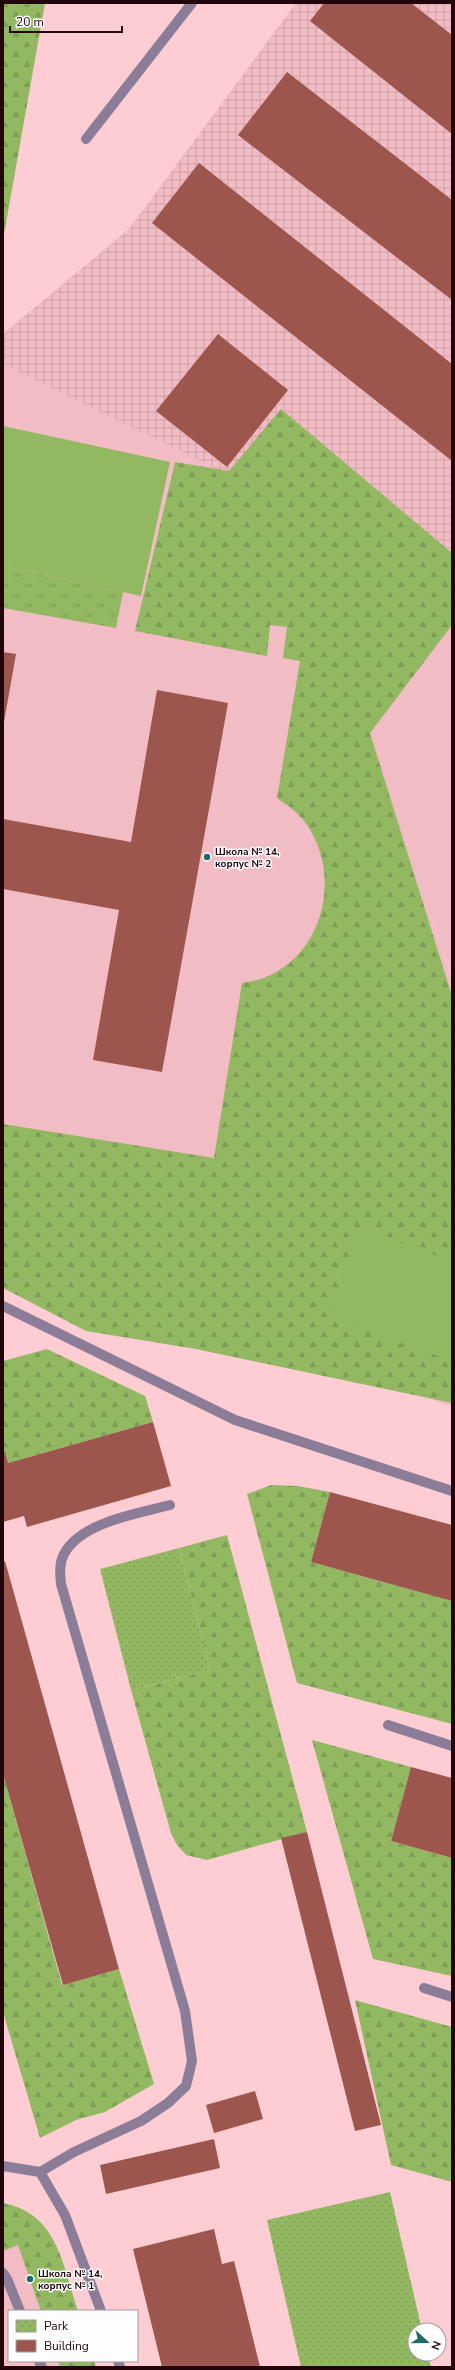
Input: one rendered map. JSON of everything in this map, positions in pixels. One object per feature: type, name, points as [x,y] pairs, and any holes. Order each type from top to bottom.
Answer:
[{"type":"lane","points":[[86,139],[192,3]]},
{"type":"lane","points":[[3,1306],[235,1420],[452,1491]]},
{"type":"lane","points":[[3,2166],[40,2172],[74,2152],[141,2121],[168,2103],[186,2086],[192,2061],[185,2011],[61,1584],[60,1569],[63,1555],[72,1542],[83,1533],[97,1526],[170,1505]]},
{"type":"lane","points":[[388,1726],[452,1746]]},
{"type":"lane","points":[[424,1988],[452,1997]]},
{"type":"lane","points":[[40,2172],[65,2215],[101,2310]]},
{"type":"lane","points":[[3,2273],[8,2279],[20,2310]]},
{"type":"shaded area","points":[[296,3],[452,3],[452,585],[3,364],[3,334],[129,229]]},
{"type":"shaded area","name":"Школа № 14, корпус № 2","points":[[3,364],[452,585],[452,977],[429,910],[452,980],[452,1407],[3,1240]]},
{"type":"shaded area","name":"Школа № 14, корпус № 1","points":[[3,2237],[45,2246],[68,2310],[8,2310],[8,2362],[87,2362],[89,2367],[3,2367]]},
{"type":"green space","points":[[3,3],[45,3],[3,240]]},
{"type":"green space","points":[[281,409],[452,553],[452,625],[370,733],[452,996],[452,1403],[196,1349],[86,1331],[3,1288],[3,1124],[214,1158],[242,983],[268,976],[290,962],[307,944],[318,921],[324,896],[324,871],[318,845],[302,818],[277,798],[300,661],[283,658],[287,627],[270,625],[267,656],[135,631],[175,462],[229,471]]},
{"type":"green space","points":[[3,426],[170,462],[141,596],[3,566]]},
{"type":"green space","points":[[3,566],[123,592],[116,628],[3,608]]},
{"type":"green space","points":[[360,1228],[452,1261],[452,1361],[329,1317]]},
{"type":"green space","points":[[47,1349],[145,1396],[153,1422],[8,1463],[5,1452],[3,1452],[3,1361]]},
{"type":"green space","points":[[271,1485],[298,1486],[330,1492],[311,1562],[452,1601],[452,1724],[297,1683],[247,1494]]},
{"type":"green space","points":[[227,1535],[307,1832],[207,1860],[186,1855],[177,1845],[171,1833],[131,1690],[210,1670],[179,1548]]},
{"type":"green space","points":[[179,1548],[210,1670],[131,1690],[100,1569]]},
{"type":"green space","points":[[312,1740],[411,1767],[391,1841],[452,1858],[452,1976],[373,1959]]},
{"type":"green space","points":[[3,1774],[62,1985],[119,1969],[154,2084],[105,2112],[76,2120],[40,2138],[3,2012]]},
{"type":"green space","points":[[355,2000],[452,2027],[452,2182],[391,2165]]},
{"type":"green space","points":[[390,2192],[420,2322],[407,2322],[407,2362],[430,2362],[431,2367],[301,2367],[267,2220]]},
{"type":"green space","points":[[3,2203],[21,2209],[36,2218],[47,2230],[56,2244],[78,2310],[41,2310],[18,2245],[3,2251]]},
{"type":"green space","points":[[58,2362],[94,2362],[96,2367],[60,2367]]},
{"type":"building","points":[[324,3],[411,3],[452,35],[452,134],[310,21]]},
{"type":"building","points":[[287,72],[452,200],[452,300],[238,135]]},
{"type":"building","points":[[199,163],[452,364],[452,461],[152,223]]},
{"type":"building","points":[[218,334],[288,390],[227,467],[156,411]]},
{"type":"building","points":[[3,652],[16,654],[4,722],[3,722]]},
{"type":"building","points":[[157,690],[228,703],[162,1072],[93,1060],[119,910],[3,889],[3,819],[131,842]]},
{"type":"building","points":[[153,1422],[171,1486],[27,1527],[24,1516],[3,1522],[3,1452],[5,1452],[8,1463]]},
{"type":"building","points":[[330,1492],[452,1525],[452,1601],[311,1562]]},
{"type":"building","points":[[5,1561],[119,1969],[63,1985],[3,1774],[3,1562]]},
{"type":"building","points":[[411,1767],[452,1778],[452,1858],[391,1841]]},
{"type":"building","points":[[307,1832],[381,2125],[355,2131],[281,1838]]},
{"type":"building","points":[[255,2091],[263,2119],[214,2133],[206,2105]]},
{"type":"building","points":[[214,2139],[220,2168],[106,2194],[100,2165]]},
{"type":"building","points":[[214,2229],[222,2264],[234,2261],[260,2367],[162,2367],[133,2249]]},
{"type":"place","name":"Школа № 14, корпус № 2","points":[[207,857]]},
{"type":"place","name":"Школа № 14, корпус № 1","points":[[30,2279]]}]
